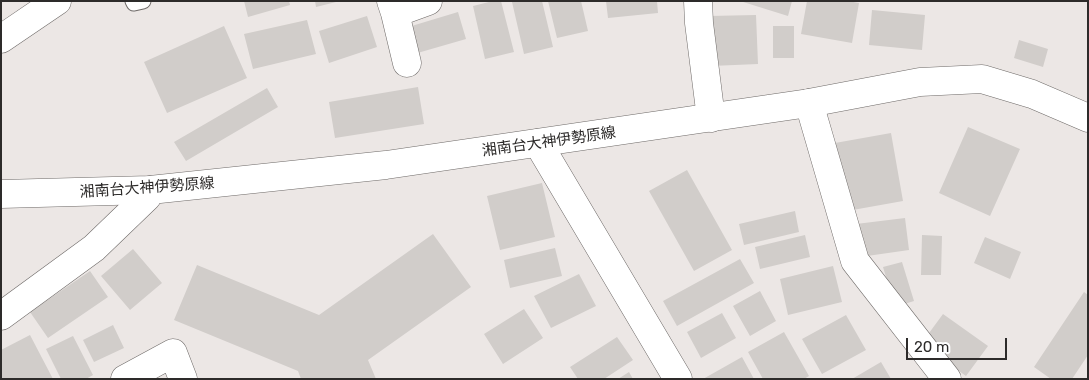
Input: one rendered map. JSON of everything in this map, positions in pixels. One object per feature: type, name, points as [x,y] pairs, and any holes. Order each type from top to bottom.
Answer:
[{"type":"street","points":[[1,39],[57,1]]},
{"type":"street","points":[[407,63],[393,7],[428,1]]},
{"type":"street","points":[[698,1],[698,24],[711,118]]},
{"type":"street","name":"湘南台大神伊勢原線","points":[[1,194],[150,190],[386,165],[711,118],[920,82],[982,79],[1032,94],[1088,118]]},
{"type":"street","points":[[809,102],[856,261],[947,379]]},
{"type":"street","points":[[538,143],[678,379]]},
{"type":"street","points":[[1,316],[94,248],[147,197],[150,190]]},
{"type":"street","points":[[125,379],[173,353],[183,379]]},
{"type":"lane","points":[[134,1],[134,3],[143,1]]},
{"type":"building","points":[[244,1],[289,1],[290,5],[248,17]]},
{"type":"building","points":[[315,1],[336,1],[336,2],[316,7]]},
{"type":"building","points":[[501,1],[514,52],[485,59],[473,6]]},
{"type":"building","points":[[542,1],[553,47],[524,54],[512,2]]},
{"type":"building","points":[[548,1],[581,1],[588,31],[557,38]]},
{"type":"building","points":[[606,1],[657,1],[658,13],[608,18]]},
{"type":"building","points":[[740,1],[792,1],[788,16]]},
{"type":"building","points":[[807,1],[848,1],[859,3],[852,43],[801,34]]},
{"type":"building","points":[[872,10],[925,15],[922,50],[869,45]]},
{"type":"building","points":[[458,12],[466,39],[414,54],[405,28]]},
{"type":"building","points":[[756,15],[758,64],[711,66],[709,16]]},
{"type":"building","points":[[367,16],[377,47],[329,63],[319,31]]},
{"type":"building","points":[[307,20],[316,54],[253,69],[244,34]]},
{"type":"building","points":[[224,26],[247,78],[167,113],[144,62]]},
{"type":"building","points":[[773,26],[794,26],[794,58],[773,58]]},
{"type":"building","points":[[1019,40],[1048,49],[1043,67],[1014,58]]},
{"type":"building","points":[[418,87],[424,124],[335,138],[329,102]]},
{"type":"building","points":[[267,88],[278,107],[186,161],[174,142]]},
{"type":"building","points":[[968,127],[1020,149],[990,216],[939,193]]},
{"type":"building","points":[[891,133],[903,201],[847,211],[835,143]]},
{"type":"building","points":[[687,170],[732,250],[694,271],[649,191]]},
{"type":"building","points":[[542,183],[555,237],[500,250],[487,196]]},
{"type":"building","points":[[795,211],[799,232],[744,245],[739,224]]},
{"type":"building","points":[[905,218],[909,250],[860,257],[856,224]]},
{"type":"building","points":[[433,234],[471,287],[368,360],[376,379],[301,379],[298,371],[174,320],[197,265],[319,315]]},
{"type":"building","points":[[805,235],[810,257],[760,269],[755,247]]},
{"type":"building","points":[[922,235],[942,236],[941,275],[921,275]]},
{"type":"building","points":[[985,237],[1021,252],[1010,279],[974,263]]},
{"type":"building","points":[[555,248],[562,276],[510,288],[504,260]]},
{"type":"building","points":[[133,249],[162,283],[130,310],[101,276]]},
{"type":"building","points":[[740,259],[754,283],[677,326],[663,301]]},
{"type":"building","points":[[902,262],[914,301],[895,307],[883,267]]},
{"type":"building","points":[[833,266],[842,302],[788,315],[780,279]]},
{"type":"building","points":[[90,271],[108,297],[48,338],[30,312]]},
{"type":"building","points":[[579,274],[596,306],[551,328],[534,296]]},
{"type":"building","points":[[760,291],[776,321],[750,336],[733,306]]},
{"type":"building","points":[[1084,292],[1088,295],[1088,355],[1072,379],[1051,379],[1034,367]]},
{"type":"building","points":[[524,309],[543,338],[503,364],[484,334]]},
{"type":"building","points":[[722,313],[736,338],[701,358],[687,332]]},
{"type":"building","points":[[943,314],[988,346],[966,376],[921,344]]},
{"type":"building","points":[[846,315],[866,350],[822,374],[802,339]]},
{"type":"building","points":[[113,325],[124,348],[94,362],[83,340]]},
{"type":"building","points":[[784,332],[809,376],[804,379],[763,379],[748,352]]},
{"type":"building","points":[[30,335],[53,379],[1,379],[1,350]]},
{"type":"building","points":[[73,336],[93,375],[86,379],[61,379],[46,349]]},
{"type":"building","points":[[617,337],[633,360],[604,379],[578,379],[570,367]]},
{"type":"building","points":[[742,357],[754,379],[703,379]]},
{"type":"building","points":[[881,362],[891,379],[852,379]]},
{"type":"building","points":[[629,372],[633,379],[618,379]]}]
